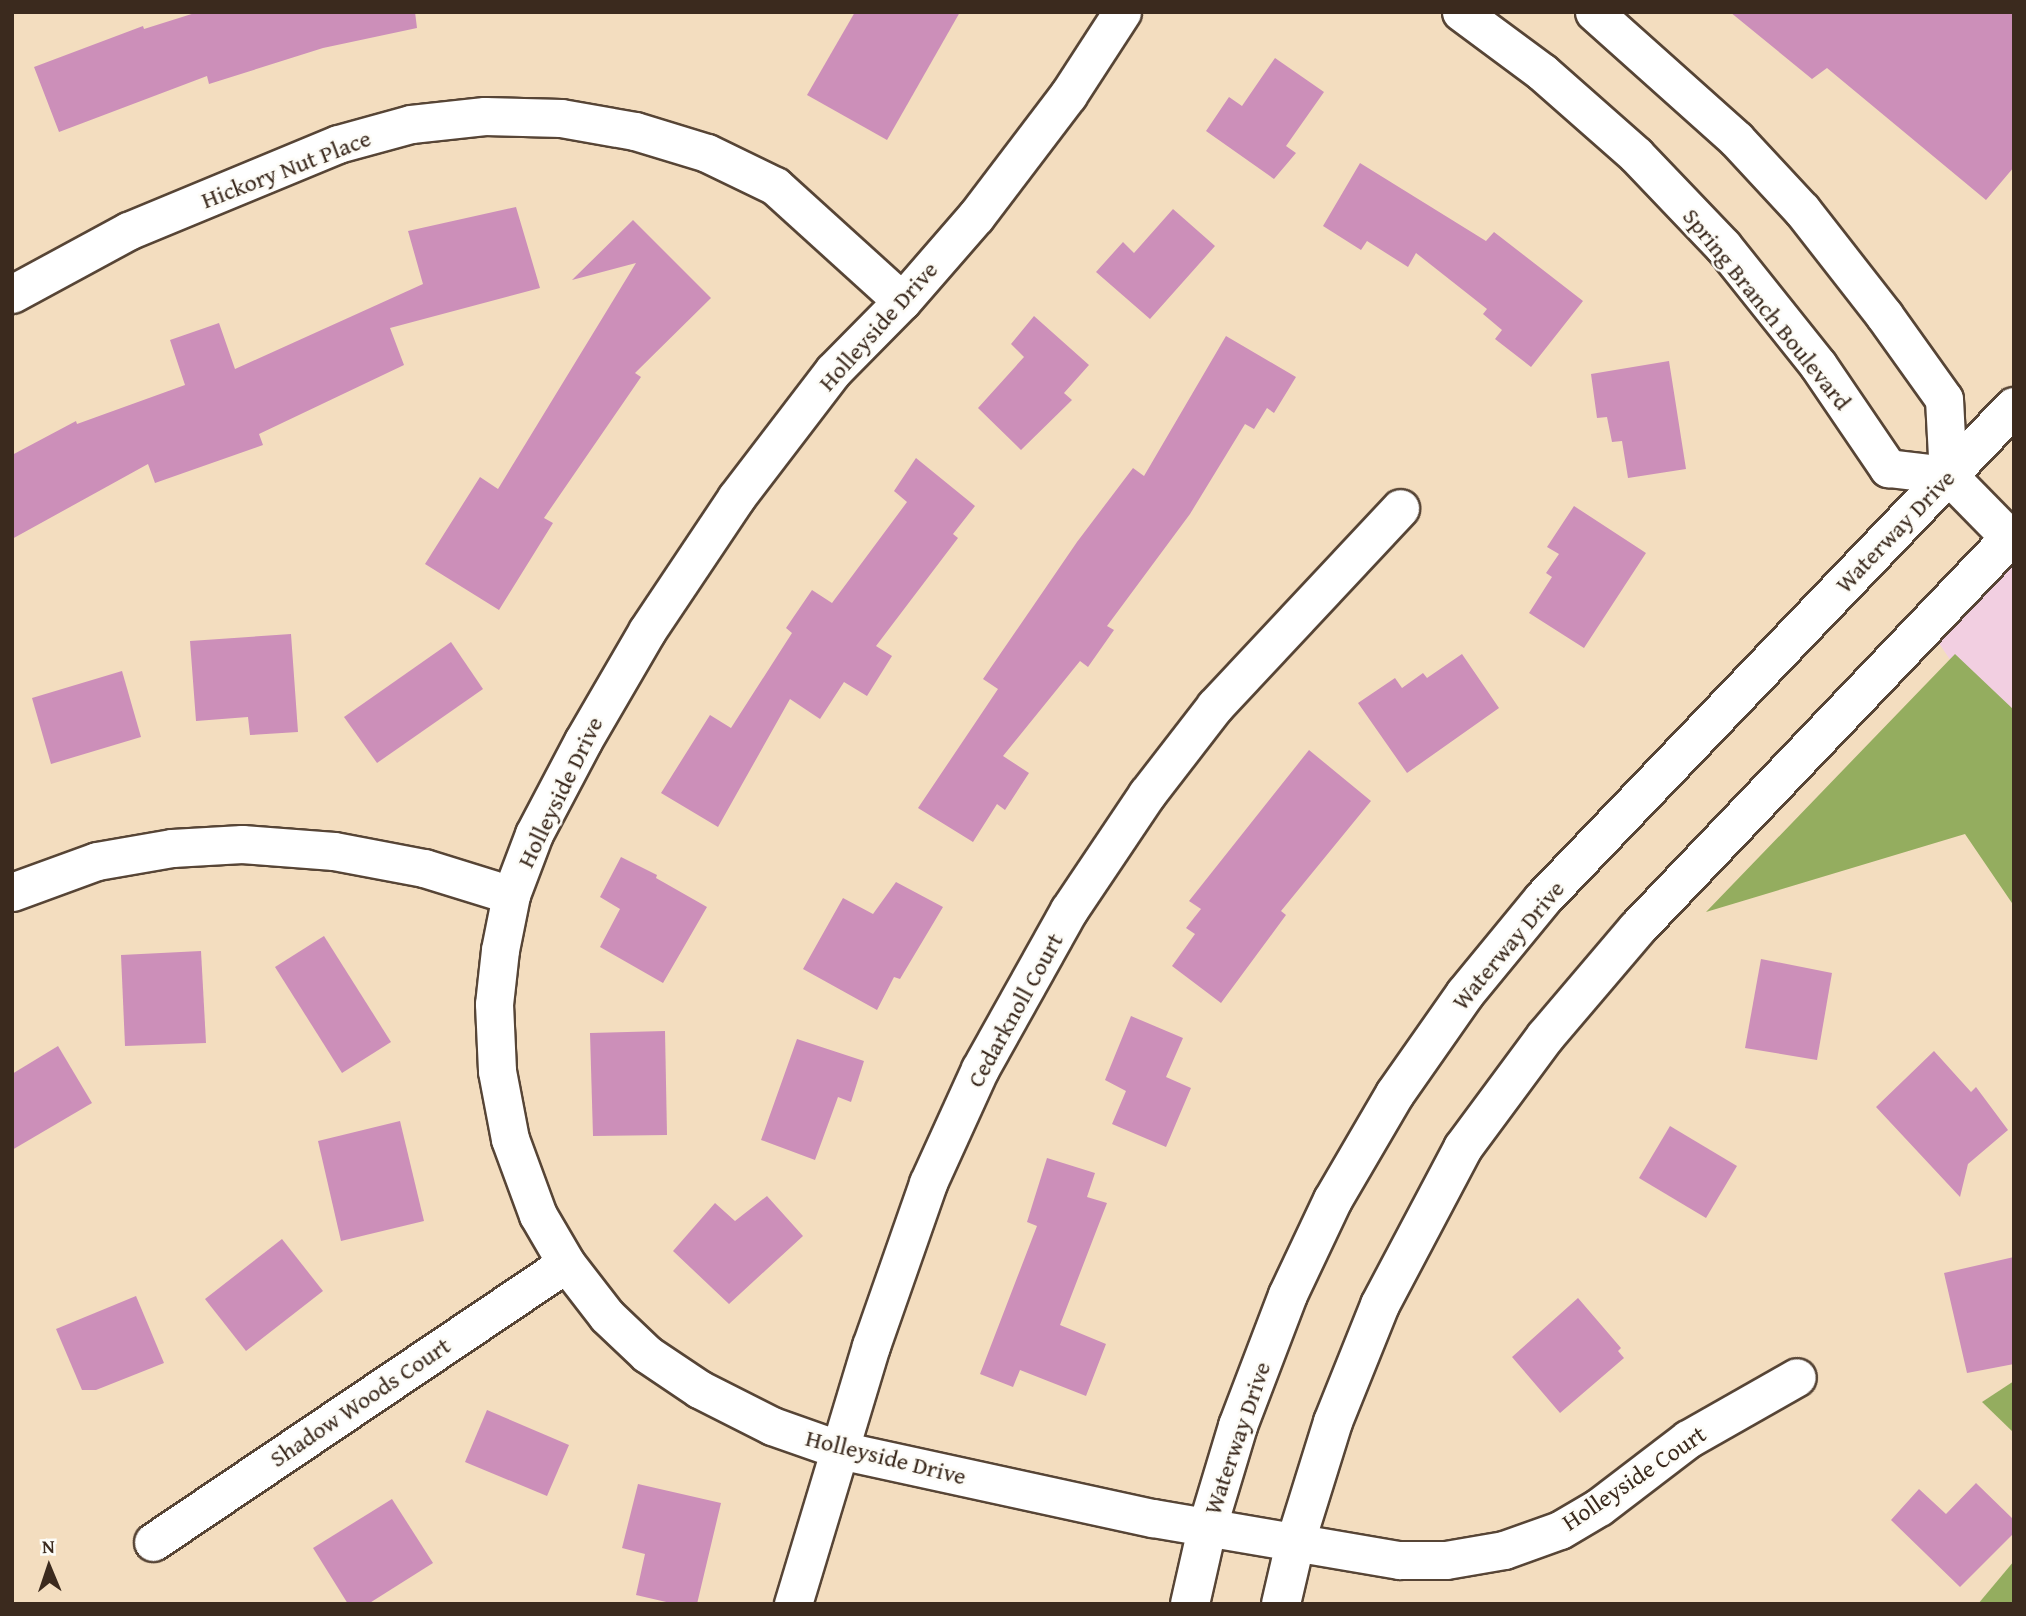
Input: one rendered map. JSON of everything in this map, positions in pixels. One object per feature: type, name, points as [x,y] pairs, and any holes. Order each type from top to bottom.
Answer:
[{"type":"main road","name":"Waterway Drive","points":[[1189,1604],[1207,1529],[1238,1426],[1283,1308],[1332,1200],[1395,1094],[1457,1005],[1544,899],[2014,407]]},
{"type":"main road","points":[[1281,1604],[1333,1422],[1380,1305],[1463,1148],[1546,1036],[1637,929],[2012,536]]},
{"type":"street","name":"Holleyside Drive","points":[[1122,12],[1068,95],[976,216],[902,301],[834,372],[736,498],[647,631],[583,741],[534,834],[512,895],[499,950],[495,1004],[497,1072],[510,1139],[538,1215],[566,1263],[607,1316],[647,1354],[699,1390],[772,1426],[840,1450],[1207,1529],[1296,1544]]},
{"type":"street","name":"Spring Branch Boulevard","points":[[1461,12],[1542,72],[1636,155],[1713,236],[1818,365],[1888,468],[1948,475]]},
{"type":"street","points":[[1594,12],[1736,139],[1801,211],[1884,315],[1944,399],[1948,475],[2012,536]]},
{"type":"street","name":"Hickory Nut Place","points":[[12,294],[128,231],[338,144],[411,124],[485,116],[561,118],[635,131],[707,153],[775,186],[902,301]]},
{"type":"street","name":"Cedarknoll Court","points":[[793,1604],[871,1346],[928,1183],[980,1069],[1069,910],[1147,794],[1216,706],[1400,508]]},
{"type":"street","points":[[12,892],[97,861],[172,848],[242,844],[334,851],[411,866],[512,895]]},
{"type":"street","name":"Shadow Woods Court","points":[[153,1542],[566,1263]]},
{"type":"street","name":"Holleyside Court","points":[[1296,1544],[1399,1560],[1446,1560],[1504,1549],[1560,1530],[1599,1507],[1688,1439],[1797,1377]]},
{"type":"shaded area","points":[[2014,563],[2014,753],[1938,642]]},
{"type":"green space","points":[[1955,654],[2014,710],[2014,906],[1965,834],[1706,912]]},
{"type":"green space","points":[[2014,1381],[2014,1433],[1982,1402]]},
{"type":"green space","points":[[2014,1561],[2014,1604],[1978,1604]]},
{"type":"building","points":[[198,12],[415,12],[417,28],[323,48],[209,84],[207,76],[59,132],[34,67],[143,26],[144,29]]},
{"type":"building","points":[[855,12],[960,12],[887,140],[807,95]]},
{"type":"building","points":[[1730,12],[2014,12],[2014,167],[1986,200],[1827,68],[1812,79]]},
{"type":"building","points":[[1275,58],[1324,92],[1286,146],[1296,153],[1274,179],[1206,131],[1229,97],[1242,106]]},
{"type":"building","points":[[1360,163],[1486,241],[1494,232],[1583,301],[1531,367],[1495,339],[1502,330],[1483,314],[1487,309],[1416,253],[1408,267],[1367,241],[1361,250],[1323,226]]},
{"type":"building","points":[[516,207],[540,288],[390,328],[404,365],[259,434],[263,445],[155,483],[148,464],[12,539],[12,455],[76,421],[77,424],[185,385],[170,340],[219,323],[235,369],[423,284],[408,231]]},
{"type":"building","points":[[1173,209],[1215,246],[1150,319],[1096,272],[1123,242],[1134,253]]},
{"type":"building","points":[[633,220],[711,298],[635,373],[641,377],[544,518],[553,523],[499,610],[425,564],[480,477],[498,489],[636,263],[572,280]]},
{"type":"building","points":[[1034,316],[1089,365],[1064,393],[1072,400],[1021,450],[978,408],[1024,357],[1011,344]]},
{"type":"building","points":[[1226,336],[1296,377],[1274,413],[1267,408],[1254,429],[1245,424],[1190,514],[1107,626],[1114,630],[1088,667],[1080,661],[1003,756],[1029,773],[1005,810],[997,804],[973,842],[918,808],[998,689],[983,679],[1077,542],[1133,468],[1144,476]]},
{"type":"building","points":[[1669,361],[1686,469],[1628,478],[1622,441],[1612,442],[1607,417],[1597,418],[1591,374]]},
{"type":"building","points":[[916,458],[975,506],[953,534],[958,538],[876,646],[892,656],[867,696],[844,682],[820,719],[790,699],[718,827],[661,793],[710,715],[731,728],[792,633],[786,628],[812,590],[832,603],[907,502],[894,491]]},
{"type":"building","points":[[1574,506],[1646,553],[1584,648],[1529,613],[1552,577],[1546,573],[1559,554],[1547,547]]},
{"type":"building","points":[[291,634],[298,732],[250,735],[248,717],[196,721],[190,641]]},
{"type":"building","points":[[451,642],[483,689],[377,763],[344,717]]},
{"type":"building","points":[[1462,654],[1499,708],[1407,773],[1358,703],[1395,678],[1402,688],[1423,673],[1427,678]]},
{"type":"building","points":[[122,671],[141,737],[51,764],[32,698]]},
{"type":"building","points":[[1309,750],[1371,801],[1281,911],[1286,915],[1221,1003],[1172,966],[1195,934],[1186,928],[1201,909],[1189,901]]},
{"type":"building","points":[[621,857],[657,875],[656,878],[707,907],[663,983],[600,947],[620,909],[600,897]]},
{"type":"building","points":[[896,882],[943,907],[900,979],[894,977],[877,1010],[803,969],[843,898],[873,914]]},
{"type":"building","points":[[324,936],[391,1042],[342,1073],[275,967]]},
{"type":"building","points":[[201,951],[206,1043],[125,1046],[121,955]]},
{"type":"building","points":[[1761,959],[1832,973],[1817,1060],[1745,1048]]},
{"type":"building","points":[[1131,1016],[1183,1038],[1166,1077],[1191,1088],[1166,1147],[1112,1124],[1126,1091],[1105,1080]]},
{"type":"building","points":[[665,1031],[667,1135],[593,1136],[590,1033]]},
{"type":"building","points":[[797,1039],[864,1061],[851,1102],[838,1097],[815,1160],[761,1140]]},
{"type":"building","points":[[58,1046],[92,1103],[12,1150],[12,1074]]},
{"type":"building","points":[[1934,1051],[1971,1092],[1976,1087],[2008,1130],[1968,1164],[1960,1197],[1876,1107]]},
{"type":"building","points":[[400,1121],[424,1221],[341,1241],[318,1141]]},
{"type":"building","points":[[1670,1126],[1737,1166],[1706,1218],[1639,1178]]},
{"type":"building","points":[[1047,1158],[1095,1173],[1087,1197],[1107,1203],[1060,1325],[1106,1344],[1086,1396],[1020,1370],[1013,1387],[980,1374],[1037,1226],[1027,1222]]},
{"type":"building","points":[[767,1196],[803,1236],[729,1304],[673,1251],[715,1203],[735,1221]]},
{"type":"building","points":[[282,1239],[323,1291],[246,1351],[205,1299]]},
{"type":"building","points":[[2014,1257],[2014,1364],[1967,1373],[1944,1273]]},
{"type":"building","points":[[136,1296],[164,1363],[96,1390],[82,1390],[56,1329]]},
{"type":"building","points":[[1578,1298],[1621,1348],[1618,1351],[1624,1358],[1560,1413],[1512,1357]]},
{"type":"building","points":[[487,1410],[569,1445],[547,1496],[465,1462]]},
{"type":"building","points":[[1976,1483],[2014,1520],[2014,1533],[1960,1587],[1891,1520],[1919,1489],[1946,1514]]},
{"type":"building","points":[[638,1484],[721,1503],[697,1604],[675,1604],[636,1595],[645,1554],[622,1548]]},
{"type":"building","points":[[392,1499],[433,1563],[368,1604],[348,1604],[313,1548]]}]
